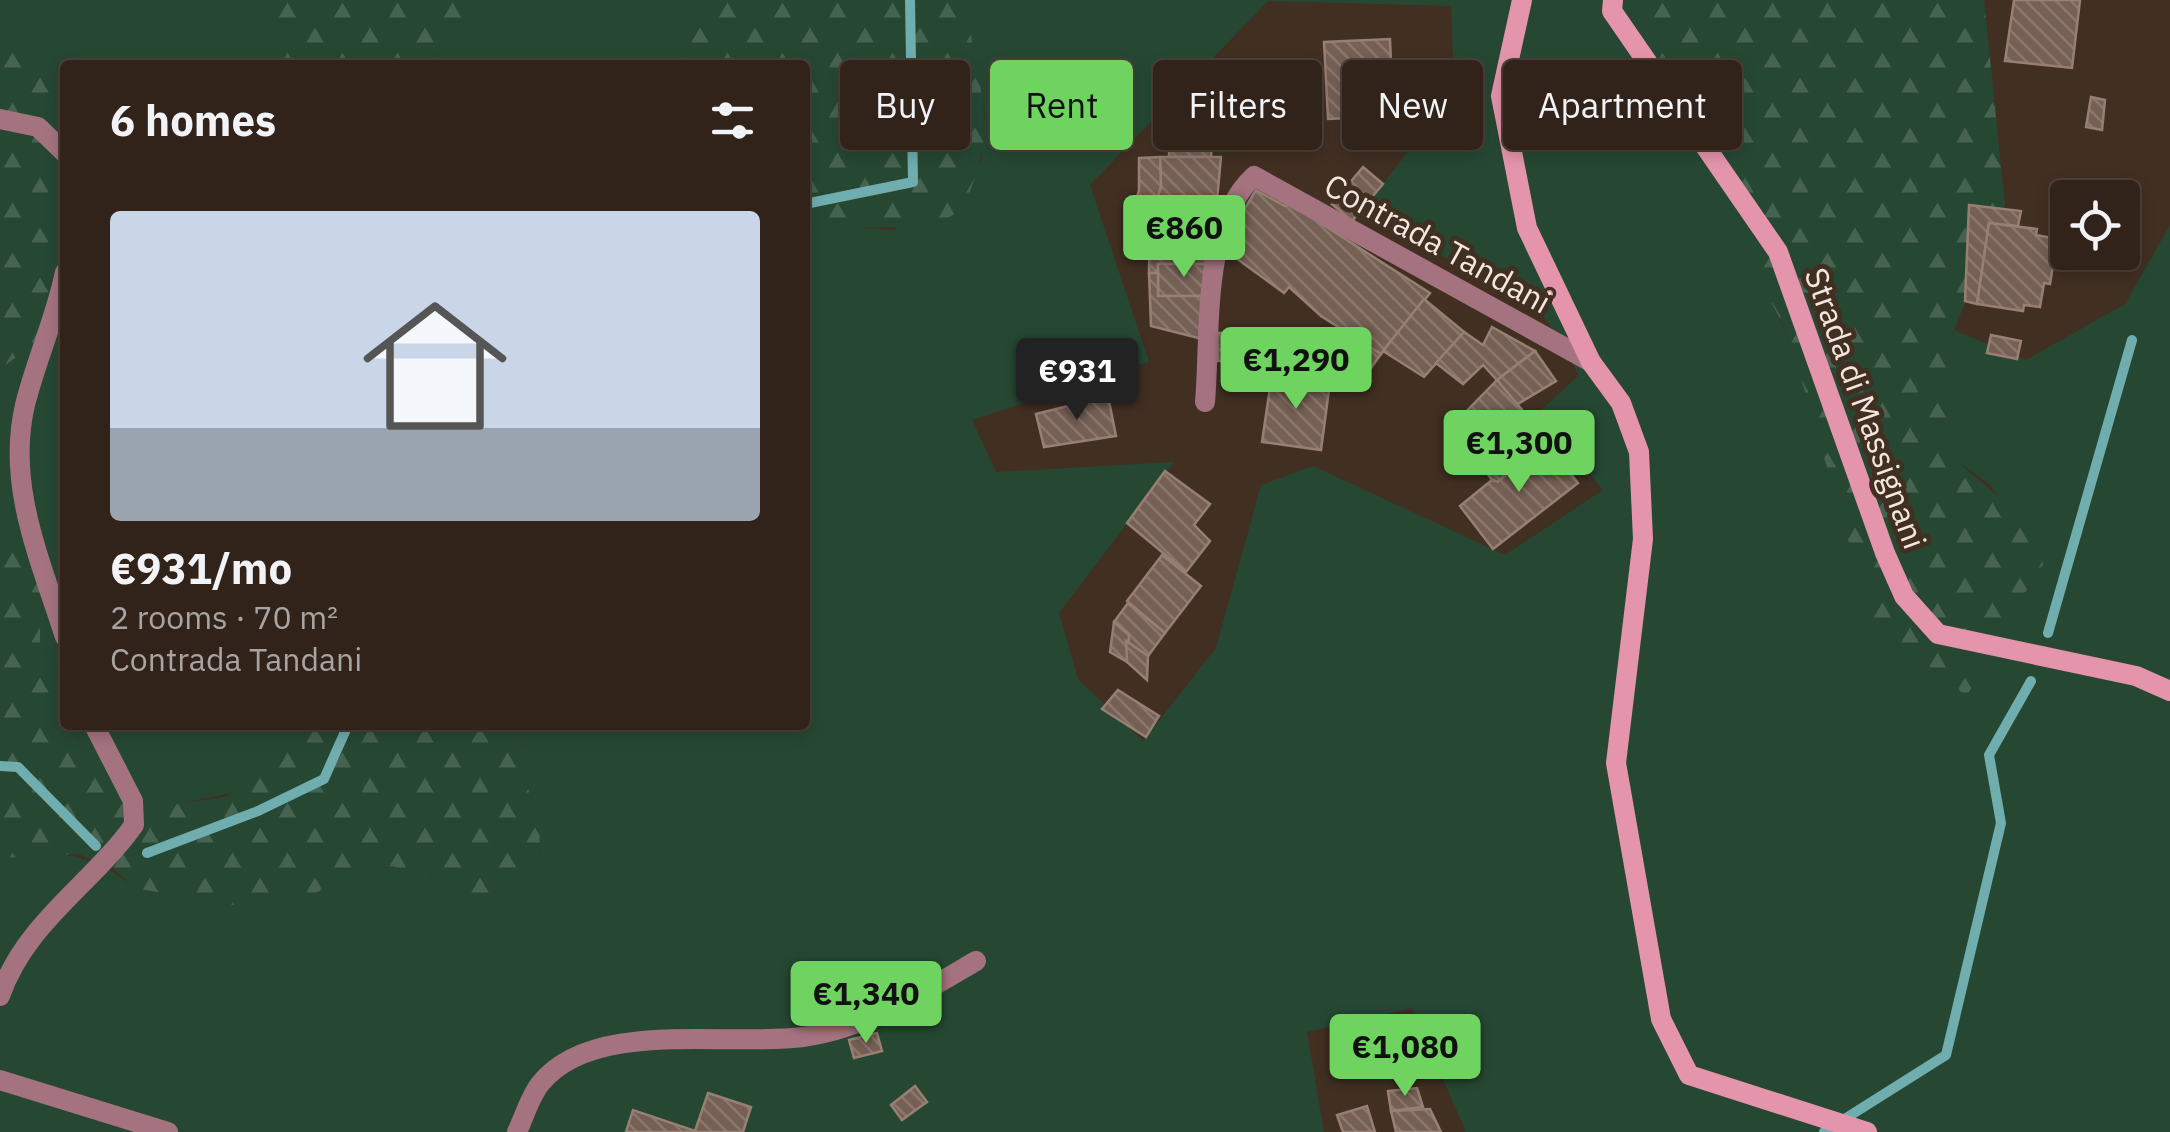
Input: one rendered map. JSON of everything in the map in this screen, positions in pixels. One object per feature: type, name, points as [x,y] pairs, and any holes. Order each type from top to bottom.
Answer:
[{"type":"street","points":[[1522,0],[1501,96],[1526,228],[1591,362],[1621,403],[1639,452],[1643,540],[1616,762],[1661,1018],[1689,1075],[1867,1132]]},
{"type":"street","name":"Strada di Massignani","points":[[1613,0],[1612,11],[1778,252],[1884,554],[1904,596],[1938,634],[2136,676],[2170,691]]},
{"type":"street","points":[[0,118],[38,127],[60,148]]},
{"type":"street","name":"Contrada Tandani","points":[[1206,402],[1222,220],[1237,192],[1254,176],[1591,362]]},
{"type":"street","points":[[60,289],[24,409],[18,463],[24,507],[60,621]]},
{"type":"street","points":[[0,996],[10,965],[44,919],[88,882],[134,825],[132,800],[97,730]]},
{"type":"street","points":[[517,1132],[538,1085],[565,1060],[605,1048],[660,1040],[805,1037],[854,1024],[926,991],[976,961]]},
{"type":"street","points":[[0,1080],[168,1132]]},
{"type":"green space","points":[[0,0],[262,0],[286,32],[285,60],[60,60],[60,126],[49,110],[50,55],[27,40],[0,45]]},
{"type":"green space","points":[[262,0],[504,0],[464,25],[434,60],[285,60],[286,32]]},
{"type":"green space","points":[[504,0],[703,0],[681,60],[434,60],[464,25]]},
{"type":"green space","points":[[703,0],[971,0],[972,41],[985,123],[979,161],[963,210],[931,226],[810,229],[810,60],[681,60]]},
{"type":"green space","points":[[971,0],[1616,0],[1657,60],[1503,60],[1503,150],[1716,150],[1743,202],[1772,300],[1789,337],[1869,612],[1889,637],[1966,697],[2043,565],[1990,485],[1956,460],[1945,397],[1954,330],[2026,360],[2125,304],[2170,225],[2170,1132],[1466,1132],[1412,1008],[1307,1032],[1324,1132],[0,1132],[0,858],[72,856],[104,867],[134,888],[302,900],[356,872],[393,866],[465,894],[511,903],[539,867],[540,831],[522,767],[519,730],[810,730],[810,229],[840,226],[894,230],[981,162],[985,113],[968,25]],"holes":[[[1268,1],[1451,6],[1453,60],[1483,60],[1483,150],[1409,150],[1364,209],[1547,320],[1579,375],[1538,413],[1603,490],[1505,555],[1313,466],[1261,485],[1216,648],[1143,741],[1078,679],[1059,613],[1174,462],[996,472],[972,420],[1149,362],[1090,185],[1124,150],[990,150],[990,60],[1133,60],[1133,141],[1153,120],[1153,60],[1211,60]]]},
{"type":"green space","points":[[1616,0],[1984,0],[2005,205],[1954,330],[1945,398],[1956,460],[2037,531],[2043,565],[1966,697],[1890,638],[1869,612],[1789,337],[1756,272],[1755,233],[1735,184],[1701,150],[1742,150],[1742,60],[1632,60]]},
{"type":"green space","points":[[27,40],[51,55],[49,109],[60,125],[60,354],[15,358],[0,369],[0,45]]},
{"type":"green space","points":[[60,354],[60,678],[40,642],[40,614],[50,591],[39,539],[0,529],[0,369],[15,358]]},
{"type":"green space","points":[[0,529],[40,539],[54,564],[40,614],[40,642],[60,678],[60,730],[77,730],[84,754],[99,780],[132,809],[146,816],[171,805],[225,797],[246,783],[285,730],[519,730],[522,767],[540,831],[539,868],[511,903],[465,894],[393,866],[356,872],[302,900],[250,908],[134,888],[115,870],[79,854],[0,858]]},
{"type":"green space","points":[[77,730],[286,730],[262,766],[236,790],[148,816],[134,814],[109,796],[84,753]]},
{"type":"building","points":[[2014,0],[2080,0],[2072,68],[2005,61]]},
{"type":"building","points":[[1390,39],[1391,60],[1342,60],[1342,118],[1328,119],[1324,42]]},
{"type":"building","points":[[2091,97],[2105,100],[2102,130],[2086,127]]},
{"type":"building","points":[[1169,150],[1212,150],[1211,157],[1169,157]]},
{"type":"building","points":[[1160,157],[1221,157],[1211,264],[1158,264],[1158,273],[1149,273],[1150,222],[1161,186]]},
{"type":"building","points":[[1160,157],[1161,186],[1150,222],[1129,222],[1139,190],[1139,158]]},
{"type":"building","points":[[1363,167],[1383,184],[1352,221],[1332,204]]},
{"type":"building","points":[[1256,190],[1285,206],[1289,203],[1430,293],[1381,354],[1321,316],[1289,287],[1284,293],[1225,250],[1238,212],[1241,215]]},
{"type":"building","points":[[1969,205],[2021,211],[2018,226],[1989,223],[1977,304],[1965,301]]},
{"type":"building","points":[[1989,223],[2037,229],[2036,235],[2050,238],[2052,270],[2050,284],[2044,283],[2040,307],[2024,305],[2023,311],[1977,304]]},
{"type":"building","points":[[1158,264],[1211,264],[1211,296],[1158,296]]},
{"type":"building","points":[[1149,273],[1158,273],[1158,296],[1211,296],[1206,340],[1151,326]]},
{"type":"building","points":[[1424,299],[1464,332],[1424,377],[1383,351]]},
{"type":"building","points":[[1492,327],[1535,351],[1497,380],[1483,365],[1463,384],[1436,363],[1464,332],[1483,345]]},
{"type":"building","points":[[1258,332],[1258,359],[1218,361],[1217,333]]},
{"type":"building","points":[[1991,335],[2021,341],[2017,359],[1987,353]]},
{"type":"building","points":[[1351,337],[1381,354],[1366,375],[1336,359]]},
{"type":"building","points":[[1535,351],[1556,381],[1516,405],[1497,380]]},
{"type":"building","points":[[1272,374],[1330,382],[1321,450],[1262,442]]},
{"type":"building","points":[[1497,380],[1535,425],[1484,469],[1451,427]]},
{"type":"building","points":[[1108,396],[1116,436],[1044,447],[1036,414]]},
{"type":"building","points":[[1535,425],[1543,439],[1498,482],[1492,480],[1484,469]]},
{"type":"building","points":[[1543,439],[1578,483],[1493,549],[1460,506],[1492,480],[1498,482]]},
{"type":"building","points":[[1165,471],[1210,504],[1194,525],[1210,541],[1186,572],[1127,523]]},
{"type":"building","points":[[1162,555],[1201,586],[1165,633],[1127,601]]},
{"type":"building","points":[[1128,603],[1165,633],[1148,656],[1126,641],[1129,635],[1114,622]]},
{"type":"building","points":[[1114,622],[1129,635],[1127,662],[1110,652]]},
{"type":"building","points":[[1126,641],[1148,656],[1147,680],[1127,662]]},
{"type":"building","points":[[1118,690],[1159,716],[1146,737],[1102,709]]},
{"type":"building","points":[[877,1033],[882,1051],[854,1058],[849,1040]]},
{"type":"building","points":[[915,1086],[927,1102],[902,1120],[891,1105]]},
{"type":"building","points":[[1417,1088],[1423,1107],[1391,1111],[1388,1091]]},
{"type":"building","points":[[708,1093],[751,1107],[743,1132],[626,1132],[633,1110],[695,1131]]},
{"type":"building","points":[[1367,1106],[1375,1132],[1343,1132],[1337,1115]]},
{"type":"building","points":[[1430,1109],[1441,1132],[1396,1132],[1391,1111]]},
{"type":"waterway","points":[[810,203],[913,182],[910,0]]},
{"type":"waterway","points":[[2048,633],[2132,340]]},
{"type":"waterway","points":[[1824,1132],[1946,1055],[2001,823],[1989,755],[2031,681]]},
{"type":"waterway","points":[[147,853],[258,811],[324,779],[346,730]]},
{"type":"waterway","points":[[0,766],[18,767],[96,846]]}]
